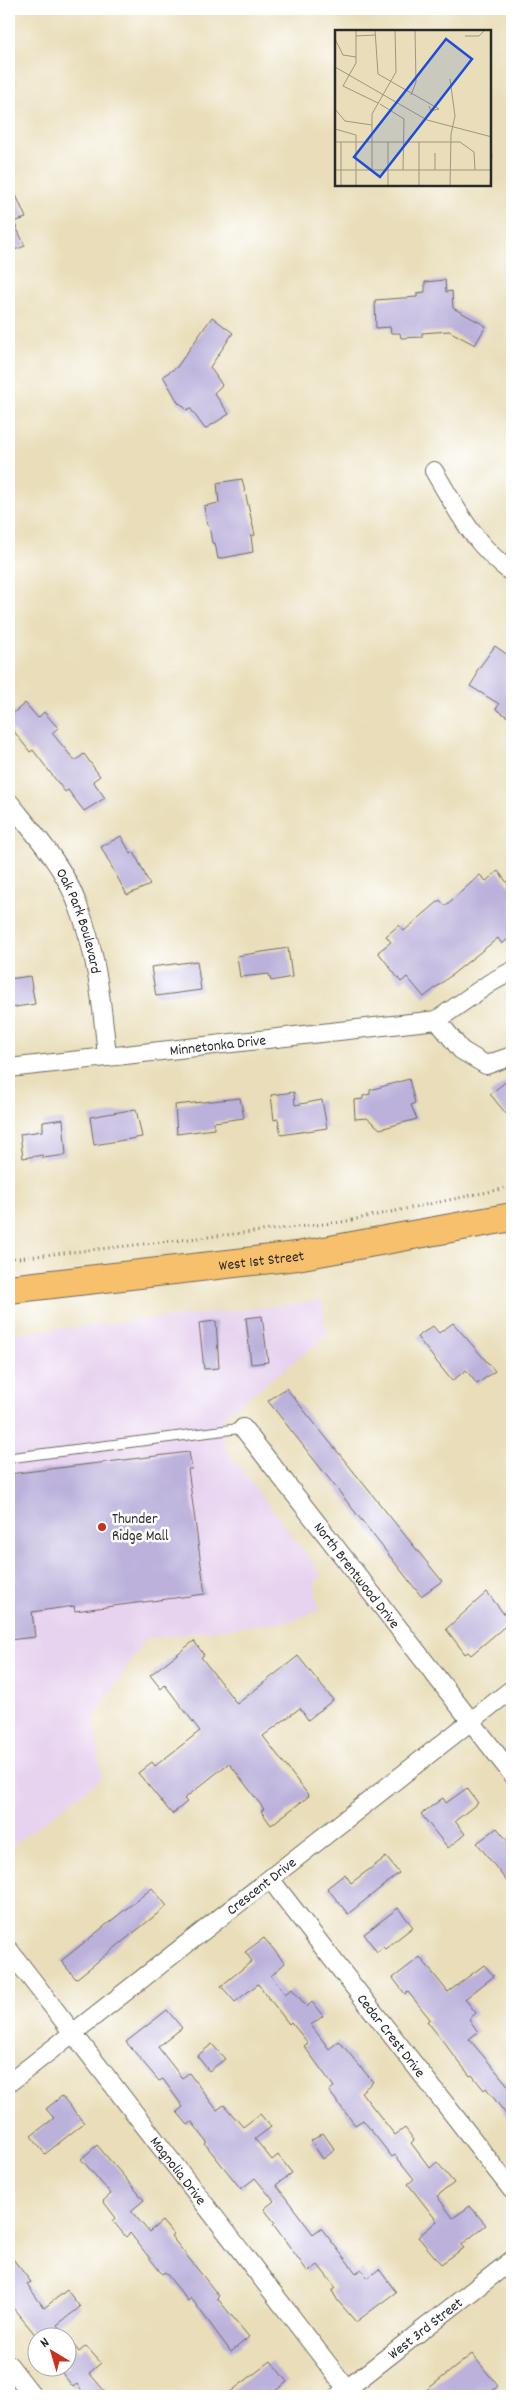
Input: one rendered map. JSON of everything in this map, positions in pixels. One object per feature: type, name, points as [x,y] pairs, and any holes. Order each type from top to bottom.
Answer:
[{"type":"main road","name":"West 1st Street","points":[[9,1289],[297,1256],[512,1217]]},
{"type":"street","points":[[434,471],[476,541],[493,559],[512,573]]},
{"type":"street","name":"Oak Park Boulevard","points":[[9,802],[42,843],[77,901],[96,966],[107,1056]]},
{"type":"street","points":[[512,971],[431,1021],[461,1050],[486,1066],[512,1056]]},
{"type":"street","name":"Minnetonka Drive","points":[[9,1068],[431,1021]]},
{"type":"street","name":"North Brentwood Drive","points":[[244,1428],[512,1774]]},
{"type":"street","name":"Crescent Drive","points":[[9,2083],[512,1689]]},
{"type":"street","name":"Cedar Crest Drive","points":[[270,1879],[512,2190]]},
{"type":"street","name":"Magnolia Drive","points":[[9,1950],[74,2032],[343,2393]]},
{"type":"street","name":"West 3rd Street","points":[[343,2393],[512,2260]]},
{"type":"street","points":[[9,2365],[33,2396]]},
{"type":"lane","points":[[9,1458],[244,1428]]},
{"type":"path","points":[[9,1259],[342,1222],[512,1188]]},
{"type":"shaded area","points":[[322,1301],[327,1336],[224,1416],[223,1445],[322,1575],[314,1584],[319,1610],[291,1621],[145,1639],[94,1717],[102,1778],[9,1848],[9,1334]]},
{"type":"building","points":[[9,179],[26,218],[14,222],[25,246],[9,252]]},
{"type":"building","points":[[445,280],[446,292],[452,291],[453,308],[486,326],[475,345],[449,331],[422,333],[422,337],[401,338],[400,333],[391,333],[390,327],[376,328],[375,300],[417,297],[417,293],[425,292],[425,282]]},
{"type":"building","points":[[212,317],[233,333],[210,367],[222,385],[214,393],[229,414],[205,429],[190,408],[187,410],[179,404],[163,376],[177,367]]},
{"type":"building","points":[[242,479],[255,535],[251,536],[253,552],[218,559],[215,543],[212,543],[209,525],[207,525],[204,506],[219,503],[217,483]]},
{"type":"building","points":[[495,646],[512,658],[512,720],[496,709],[499,704],[470,686],[477,675],[476,672]]},
{"type":"building","points":[[25,703],[38,718],[44,712],[58,728],[52,733],[75,761],[84,754],[100,776],[93,781],[105,798],[84,811],[68,790],[65,792],[33,750],[30,752],[9,725],[9,717]]},
{"type":"building","points":[[121,836],[131,854],[134,852],[150,885],[127,895],[101,847]]},
{"type":"building","points":[[498,871],[512,889],[512,936],[502,944],[498,938],[424,997],[407,977],[401,982],[378,952],[391,942],[386,936],[399,925],[404,931],[440,900],[445,906],[480,875],[486,881]]},
{"type":"building","points":[[288,948],[292,977],[271,981],[269,974],[240,977],[237,956]]},
{"type":"building","points":[[197,961],[201,990],[156,996],[151,967]]},
{"type":"building","points":[[30,976],[35,1004],[9,1008],[9,979]]},
{"type":"building","points":[[512,1077],[512,1121],[490,1094]]},
{"type":"building","points":[[409,1079],[415,1103],[411,1105],[417,1119],[380,1129],[367,1118],[355,1119],[354,1100],[363,1099],[363,1096],[370,1094],[370,1090]]},
{"type":"building","points":[[294,1092],[295,1105],[322,1100],[327,1128],[281,1135],[278,1119],[274,1120],[271,1095]]},
{"type":"building","points":[[240,1098],[244,1118],[214,1122],[214,1129],[177,1134],[175,1105]]},
{"type":"building","points":[[136,1109],[142,1137],[94,1145],[90,1117]]},
{"type":"building","points":[[63,1119],[66,1155],[43,1158],[43,1155],[23,1158],[20,1134],[43,1131],[43,1122]]},
{"type":"building","points":[[262,1316],[268,1362],[251,1364],[246,1318]]},
{"type":"building","points":[[216,1321],[219,1368],[204,1369],[199,1323]]},
{"type":"building","points":[[453,1323],[495,1371],[477,1384],[466,1370],[452,1381],[417,1337],[433,1326],[439,1333]]},
{"type":"building","points":[[286,1388],[442,1581],[421,1596],[268,1401]]},
{"type":"building","name":"Thunder Ridge Mall","points":[[189,1452],[192,1469],[188,1469],[205,1594],[75,1611],[74,1606],[32,1612],[35,1637],[9,1640],[9,1474]]},
{"type":"building","points":[[487,1592],[510,1622],[471,1655],[468,1652],[465,1654],[446,1629]]},
{"type":"building","points":[[194,1641],[204,1655],[201,1657],[237,1704],[298,1656],[333,1700],[308,1720],[300,1708],[263,1736],[309,1796],[271,1825],[261,1811],[264,1809],[229,1763],[184,1799],[187,1802],[172,1814],[138,1773],[152,1762],[155,1766],[200,1731],[165,1685],[161,1689],[150,1675]]},
{"type":"building","points":[[467,1788],[478,1803],[455,1821],[465,1834],[448,1848],[421,1814],[443,1798],[446,1803]]},
{"type":"building","points":[[497,1828],[512,1846],[512,1888],[477,1843]]},
{"type":"building","points":[[386,1857],[399,1873],[348,1914],[327,1888],[345,1874],[351,1883]]},
{"type":"building","points":[[152,1888],[167,1906],[76,1979],[61,1961]]},
{"type":"building","points":[[398,1908],[413,1927],[385,1949],[383,1947],[377,1952],[364,1934]]},
{"type":"building","points":[[264,1938],[285,1963],[271,1976],[285,1994],[292,1989],[307,2007],[312,2002],[323,2016],[311,2025],[329,2049],[339,2041],[373,2082],[361,2092],[395,2135],[405,2128],[414,2140],[411,2143],[430,2168],[437,2162],[454,2183],[437,2196],[453,2218],[470,2206],[486,2225],[461,2245],[464,2248],[441,2264],[418,2237],[437,2221],[408,2184],[414,2179],[395,2155],[392,2157],[363,2120],[355,2125],[329,2091],[334,2087],[304,2046],[308,2043],[291,2022],[289,2024],[258,1984],[235,2002],[221,1986],[252,1961],[245,1952]]},
{"type":"building","points":[[420,1957],[448,1992],[484,1965],[494,1976],[465,1999],[476,2013],[469,2019],[478,2032],[469,2039],[512,2090],[512,2122],[486,2088],[484,2090],[472,2075],[470,2076],[427,2021],[430,2019],[408,1992],[405,1994],[393,1978]]},
{"type":"building","points":[[167,2010],[182,2028],[158,2047],[182,2078],[189,2073],[217,2110],[224,2105],[243,2127],[260,2114],[271,2127],[255,2139],[272,2160],[278,2155],[292,2173],[276,2185],[313,2234],[321,2228],[356,2273],[361,2269],[368,2278],[379,2269],[396,2292],[356,2322],[338,2301],[332,2291],[336,2288],[318,2265],[308,2272],[273,2224],[275,2223],[264,2209],[274,2201],[255,2178],[241,2189],[205,2144],[207,2142],[192,2122],[188,2125],[177,2112],[183,2107],[163,2079],[159,2081],[126,2042]]},
{"type":"building","points":[[212,2044],[225,2059],[209,2071],[197,2056]]},
{"type":"building","points":[[62,2096],[84,2123],[45,2154],[31,2136],[54,2118],[46,2109]]},
{"type":"building","points":[[323,2133],[335,2150],[323,2159],[311,2141]]},
{"type":"building","points":[[97,2145],[144,2200],[131,2211],[149,2232],[162,2221],[173,2234],[171,2236],[219,2296],[217,2298],[249,2337],[231,2352],[191,2298],[188,2301],[165,2272],[162,2274],[130,2233],[126,2237],[113,2221],[116,2218],[103,2201],[111,2194],[81,2159]]},
{"type":"building","points":[[9,2254],[31,2282],[27,2284],[44,2308],[67,2290],[80,2307],[57,2325],[59,2328],[30,2328],[9,2303]]},
{"type":"building","points":[[86,2346],[101,2363],[89,2373],[109,2396],[85,2396],[77,2384],[73,2387],[66,2378],[78,2378],[78,2351],[79,2352]]},
{"type":"building","points":[[472,2354],[498,2386],[486,2396],[419,2396]]},
{"type":"building","points":[[271,2361],[287,2382],[269,2396],[225,2396]]},
{"type":"place","name":"Thunder Ridge Mall","points":[[102,1527]]}]
